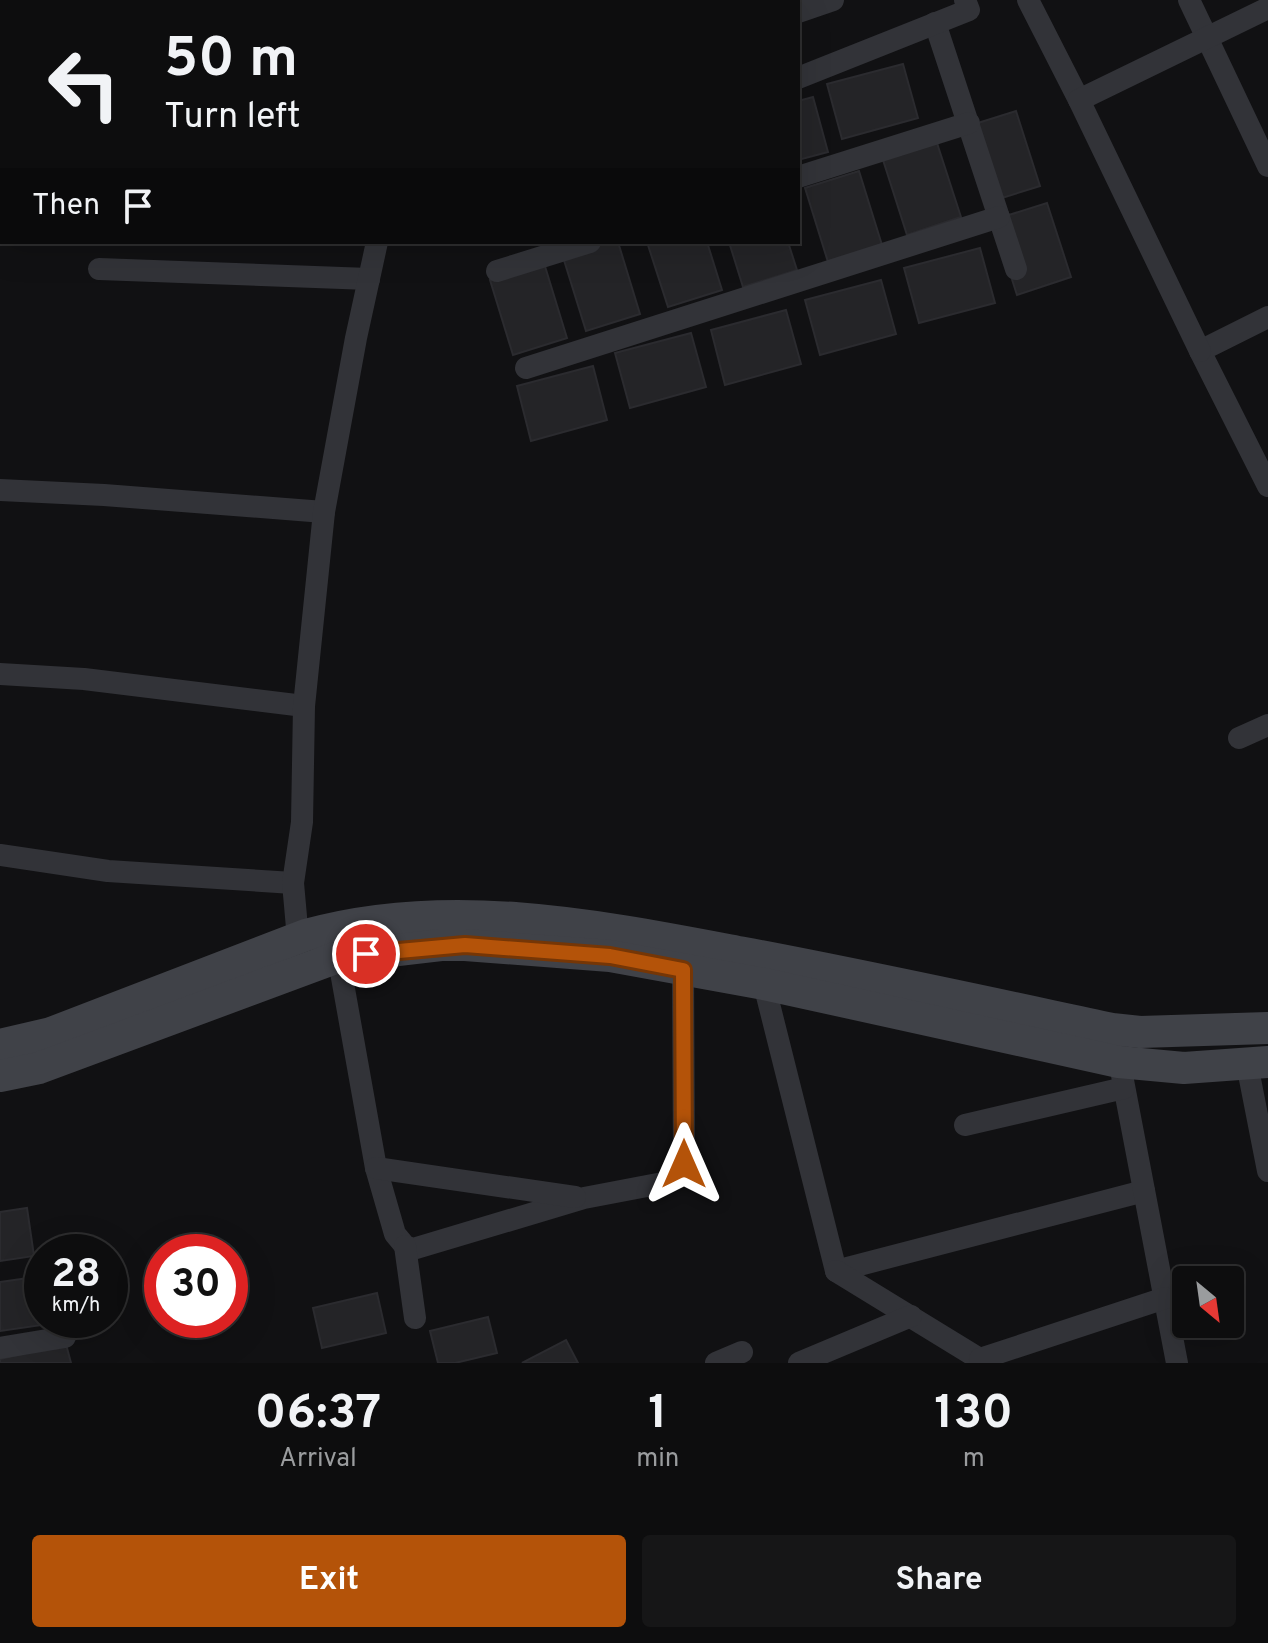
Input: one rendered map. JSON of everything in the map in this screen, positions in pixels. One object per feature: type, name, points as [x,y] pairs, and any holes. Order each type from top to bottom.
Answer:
[{"type":"street","points":[[800,11],[833,0]]},
{"type":"street","points":[[800,77],[969,10],[965,0]]},
{"type":"street","points":[[1028,0],[1268,486]]},
{"type":"street","points":[[1189,0],[1268,166]]},
{"type":"street","points":[[1079,100],[1268,8]]},
{"type":"street","points":[[935,23],[1016,269]]},
{"type":"street","points":[[800,176],[969,123]]},
{"type":"street","points":[[526,368],[999,217]]},
{"type":"street","points":[[298,939],[293,883],[302,822],[304,706],[324,512],[377,244]]},
{"type":"street","points":[[497,271],[584,244]]},
{"type":"street","points":[[99,269],[369,279]]},
{"type":"street","points":[[1200,351],[1268,317]]},
{"type":"street","points":[[0,490],[324,512]]},
{"type":"street","points":[[0,674],[84,679],[304,706]]},
{"type":"street","points":[[1239,738],[1268,725]]},
{"type":"street","points":[[0,855],[108,871],[293,883]]},
{"type":"street","points":[[0,1076],[39,1068],[336,942],[400,919],[458,916],[520,918],[616,929],[1112,1029],[1155,1032],[1268,1028]]},
{"type":"street","points":[[0,1045],[51,1033],[298,939],[465,945],[610,956],[764,984],[1122,1075]]},
{"type":"street","points":[[336,942],[376,1168],[395,1234],[405,1246],[413,1249],[584,1198],[668,1182],[682,1171],[683,970]]},
{"type":"street","points":[[764,984],[836,1271],[983,1361],[1165,1298]]},
{"type":"street","points":[[1112,1029],[1177,1363]]},
{"type":"street","points":[[965,1125],[1122,1075],[1258,1063],[1268,1171]]},
{"type":"street","points":[[376,1168],[584,1198]]},
{"type":"street","points":[[836,1271],[1144,1191]]},
{"type":"street","points":[[405,1246],[415,1318]]},
{"type":"street","points":[[799,1363],[911,1316]]},
{"type":"street","points":[[0,1348],[59,1338]]},
{"type":"street","points":[[716,1363],[742,1352]]},
{"type":"building","points":[[903,64],[918,118],[842,139],[827,84]]},
{"type":"building","points":[[813,97],[828,152],[800,159],[800,100]]},
{"type":"building","points":[[1016,111],[1040,186],[986,203],[962,128]]},
{"type":"building","points":[[937,143],[961,217],[907,235],[883,160]]},
{"type":"building","points":[[859,171],[882,245],[828,262],[805,188]]},
{"type":"building","points":[[1047,203],[1071,277],[1017,295],[993,220]]},
{"type":"building","points":[[604,244],[619,244],[640,314],[586,331],[563,257]]},
{"type":"building","points":[[648,244],[708,244],[722,290],[668,307]]},
{"type":"building","points":[[730,244],[789,244],[797,270],[743,287]]},
{"type":"building","points":[[980,248],[995,303],[919,323],[904,268]]},
{"type":"building","points":[[544,263],[567,338],[513,355],[490,280]]},
{"type":"building","points":[[881,280],[896,334],[820,355],[805,300]]},
{"type":"building","points":[[786,310],[801,364],[725,385],[711,330]]},
{"type":"building","points":[[691,333],[706,387],[630,408],[615,353]]},
{"type":"building","points":[[593,366],[607,420],[531,441],[517,386]]},
{"type":"building","points":[[27,1208],[31,1234],[24,1234],[24,1257],[0,1261],[0,1212]]},
{"type":"building","points":[[24,1279],[24,1328],[0,1331],[0,1282]]},
{"type":"building","points":[[377,1293],[386,1333],[322,1348],[313,1308]]},
{"type":"building","points":[[488,1317],[497,1353],[455,1363],[438,1363],[430,1331]]},
{"type":"building","points":[[566,1340],[578,1363],[522,1363]]},
{"type":"building","points":[[66,1344],[71,1363],[0,1363],[0,1359]]},
{"type":"route","points":[[366,954],[465,945],[610,956],[683,970],[684,1164]]}]
